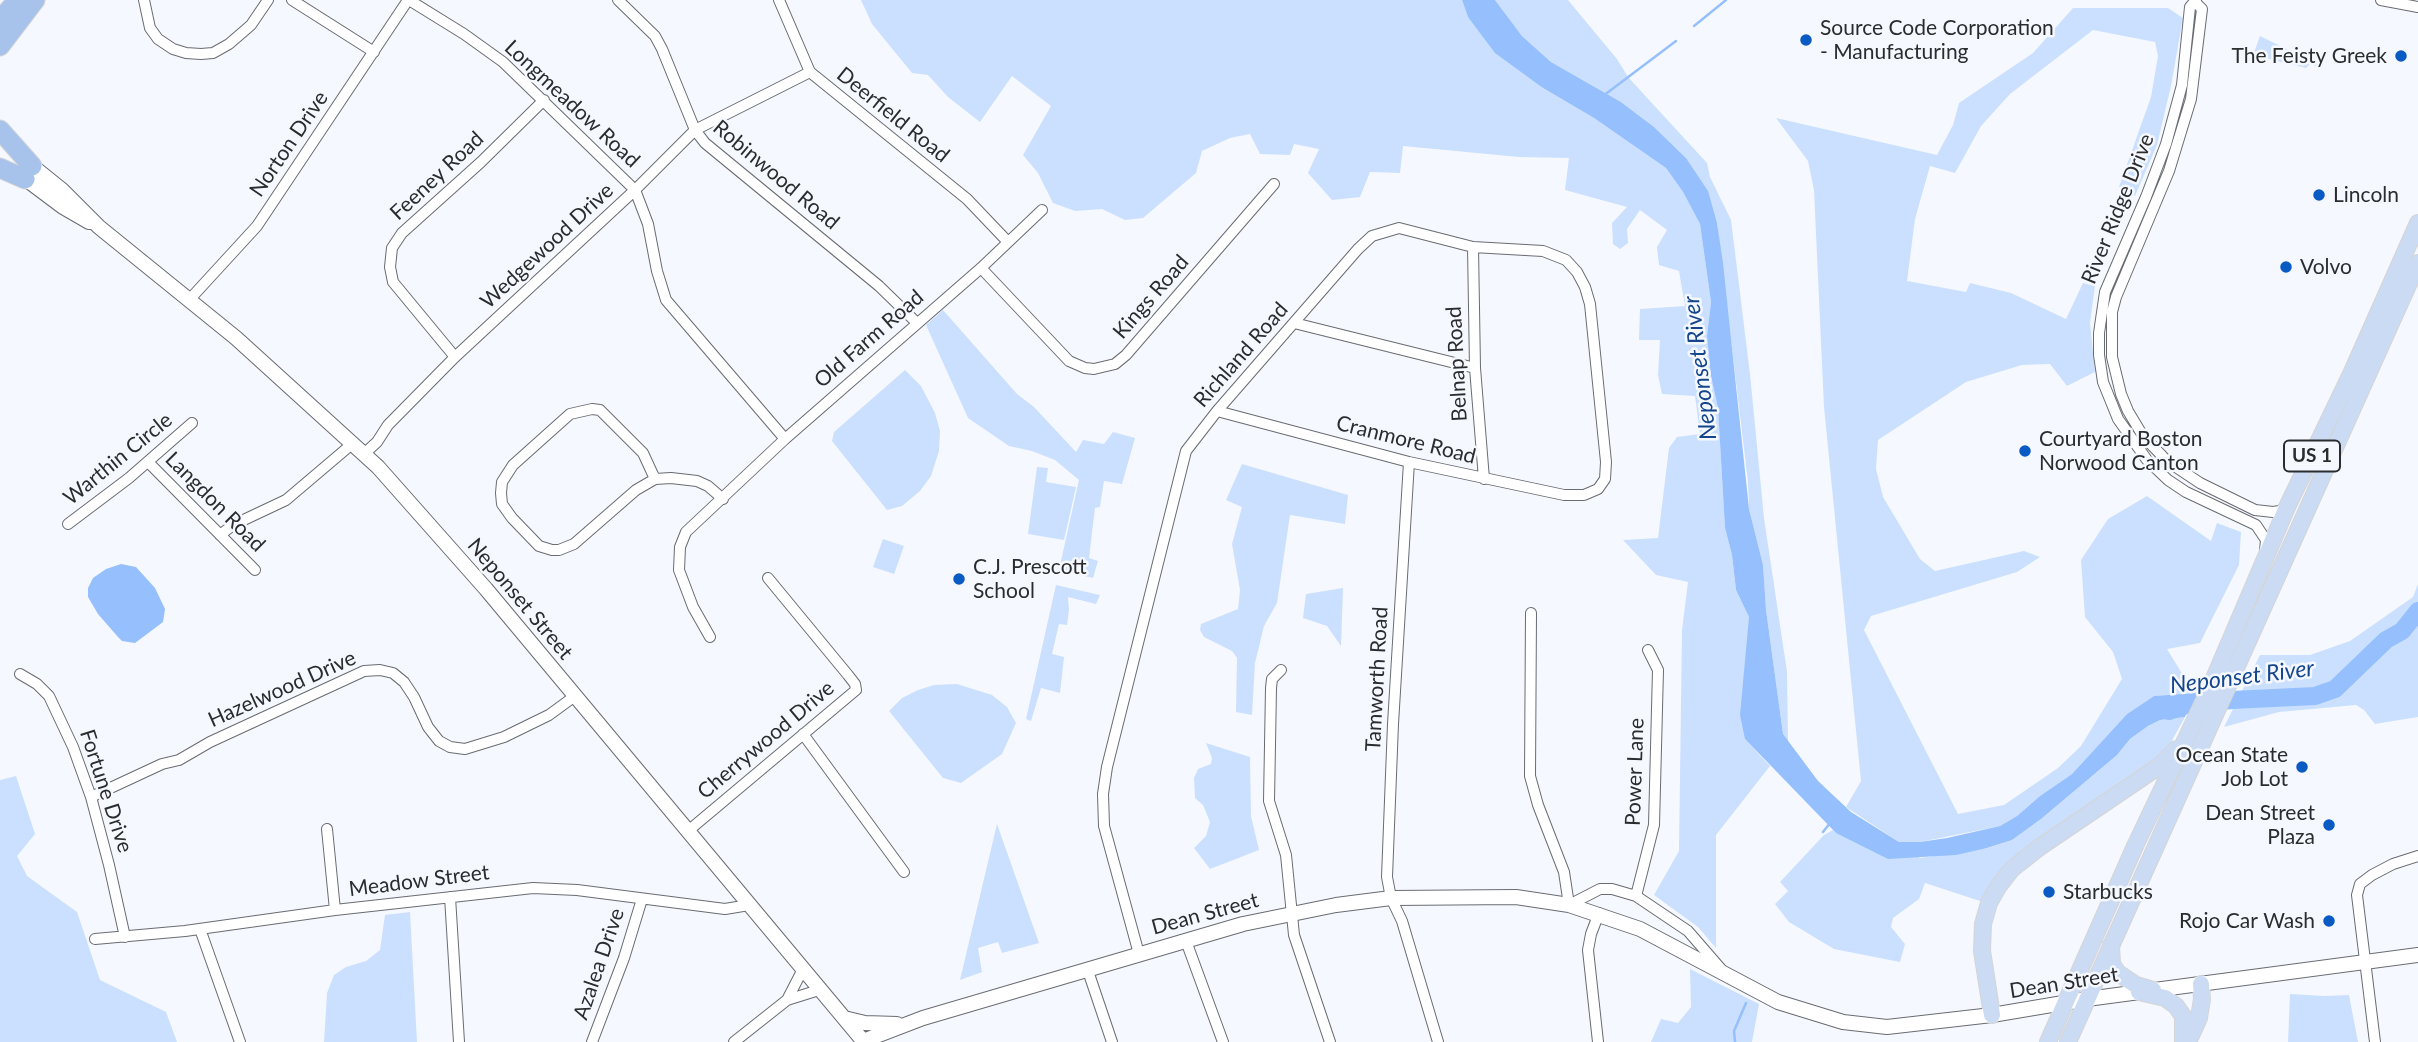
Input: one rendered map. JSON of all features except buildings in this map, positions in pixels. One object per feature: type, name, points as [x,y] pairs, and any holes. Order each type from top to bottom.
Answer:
[{"type":"highway","points":[[0,20],[18,0]]},
{"type":"highway","points":[[0,46],[35,0]]},
{"type":"highway","points":[[0,130],[29,172]]},
{"type":"highway","points":[[0,168],[29,172]]},
{"type":"main road","name":"Neponset Street","points":[[0,141],[29,172]]},
{"type":"main road","name":"Neponset Street","points":[[0,159],[29,172],[72,199],[99,228],[190,299],[365,453],[486,589],[863,1042]]},
{"type":"main road","name":"US 1","points":[[2068,1042],[2216,713],[2217,690],[2262,565],[2418,223]]},
{"type":"main road","name":"US 1","points":[[2048,1042],[2183,743],[2198,714],[2217,690],[2418,263]]},
{"type":"main road","points":[[1992,1015],[1982,951],[1983,924],[1989,903],[2012,869],[2158,767],[2183,743]]},
{"type":"main road","name":"Dean Street","points":[[863,1042],[912,1023],[1186,941],[1292,913],[1391,898],[1516,897],[1569,905],[1640,929],[1778,1002],[1843,1022],[1868,1026],[1905,1026],[1992,1015],[2087,999],[2418,955]]},
{"type":"main road","points":[[2111,945],[2112,964],[2118,974],[2176,1006],[2183,1016],[2186,1042]]},
{"type":"main road","points":[[2186,1042],[2199,1018],[2201,984]]},
{"type":"main road","points":[[844,1018],[865,1023],[912,1023]]},
{"type":"main road","points":[[898,1042],[912,1023]]},
{"type":"street","points":[[144,0],[150,28],[158,40],[173,49],[201,54],[213,53],[229,44],[251,25],[268,0]]},
{"type":"street","points":[[292,0],[374,52]]},
{"type":"street","name":"Norton Drive","points":[[190,299],[257,226],[408,0]]},
{"type":"street","name":"Longmeadow Road","points":[[408,0],[464,34],[503,62],[635,190],[648,224],[666,300],[785,439]]},
{"type":"street","name":"Robinwood Road","points":[[618,0],[659,43],[695,130],[705,143],[879,286],[916,322]]},
{"type":"street","name":"Deerfield Road","points":[[779,0],[810,72],[967,199],[1008,242]]},
{"type":"street","points":[[2381,0],[2418,8]]},
{"type":"street","name":"River Ridge Drive","points":[[2262,565],[2266,545],[2261,530],[2168,480],[2135,446],[2109,399],[2099,355],[2105,292],[2166,144],[2182,85],[2190,7],[2196,1],[2202,9],[2191,99],[2169,171],[2116,297],[2112,312],[2112,357],[2120,394],[2128,411],[2143,436],[2167,461],[2200,483],[2255,510],[2280,511],[2288,505]]},
{"type":"street","name":"Wedgewood Drive","points":[[365,453],[377,442],[388,425],[455,357],[635,190],[695,130],[810,72]]},
{"type":"street","name":"Feeney Road","points":[[455,357],[393,282],[390,267],[391,248],[402,233],[481,162],[544,100]]},
{"type":"street","name":"Kings Road","points":[[981,268],[1069,361],[1094,369],[1115,364],[1126,355],[1274,184]]},
{"type":"street","name":"Old Farm Road","points":[[710,637],[683,584],[679,570],[680,547],[686,533],[785,439],[981,268],[1042,210]]},
{"type":"street","name":"Richland Road","points":[[1139,954],[1104,826],[1103,794],[1107,767],[1186,451],[1217,411],[1372,236],[1399,228],[1473,247],[1543,251],[1566,260],[1577,272],[1590,304],[1606,462],[1605,480],[1598,489],[1587,494]]},
{"type":"street","name":"Belnap Road","points":[[1473,247],[1475,369],[1483,479]]},
{"type":"street","points":[[1294,323],[1475,369]]},
{"type":"street","points":[[655,479],[643,453],[600,410],[592,409],[570,414],[513,465],[502,482],[502,504],[529,537],[545,549],[559,550],[574,544],[636,490],[655,479],[697,481],[708,486],[723,499]]},
{"type":"street","name":"Cranmore Road","points":[[1217,411],[1483,479],[1563,495],[1587,494]]},
{"type":"street","name":"Warthin Circle","points":[[68,524],[148,462],[192,423]]},
{"type":"street","points":[[220,535],[233,525],[286,500],[352,444]]},
{"type":"street","name":"Langdon Road","points":[[148,462],[255,570]]},
{"type":"street","name":"Tamworth Road","points":[[1409,462],[1387,877],[1391,898],[1402,921],[1438,1042]]},
{"type":"street","name":"Cherrywood Drive","points":[[688,831],[856,690],[855,684],[768,578]]},
{"type":"street","points":[[1531,613],[1530,776],[1538,805],[1564,872],[1569,905]]},
{"type":"street","name":"Power Lane","points":[[1636,896],[1654,825],[1658,670],[1648,650]]},
{"type":"street","points":[[1281,670],[1272,679],[1271,688],[1269,801],[1286,855],[1294,935],[1330,1042]]},
{"type":"street","name":"Hazelwood Drive","points":[[91,797],[162,764],[180,760],[210,742],[364,671],[393,673],[404,682],[428,727],[439,741],[450,747],[466,749],[504,737],[549,715],[575,696]]},
{"type":"street","name":"Fortune Drive","points":[[20,674],[37,684],[49,696],[65,727],[91,797],[125,937]]},
{"type":"street","points":[[803,734],[904,872]]},
{"type":"street","points":[[327,829],[335,910]]},
{"type":"street","points":[[2375,1042],[2357,895],[2360,884],[2393,864],[2418,856]]},
{"type":"street","name":"Meadow Street","points":[[95,939],[200,929],[335,910],[533,888],[577,890],[725,909],[749,905]]},
{"type":"street","name":"Dean Street","points":[[1569,905],[1600,890],[1612,889],[1636,896],[1688,931],[1724,973]]},
{"type":"street","points":[[450,897],[458,1042]]},
{"type":"street","name":"Azalea Drive","points":[[592,1042],[624,958],[642,899]]},
{"type":"street","points":[[1598,1042],[1588,950],[1599,914]]},
{"type":"street","points":[[200,929],[240,1042]]},
{"type":"street","points":[[1186,941],[1223,1042]]},
{"type":"street","points":[[787,1000],[803,969]]},
{"type":"street","points":[[1088,971],[1112,1042]]},
{"type":"street","points":[[734,1042],[787,1000],[820,990]]},
{"type":"shaded area","points":[[861,0],[1462,0],[1468,17],[1543,88],[1594,118],[1666,168],[1700,224],[1711,302],[1707,336],[1718,408],[1725,528],[1732,555],[1736,590],[1749,617],[1745,739],[1770,766],[1716,835],[1716,948],[1698,927],[1654,895],[1679,851],[1682,630],[1688,582],[1656,575],[1623,540],[1658,538],[1669,448],[1677,437],[1700,434],[1695,396],[1662,394],[1658,375],[1660,340],[1639,340],[1640,309],[1685,306],[1679,271],[1659,265],[1657,247],[1667,230],[1640,210],[1627,229],[1628,243],[1620,249],[1613,244],[1612,223],[1627,207],[1565,190],[1569,158],[1519,157],[1403,146],[1400,173],[1370,172],[1360,197],[1332,200],[1308,173],[1319,149],[1294,144],[1290,155],[1260,154],[1250,134],[1230,138],[1202,151],[1196,173],[1143,218],[1125,220],[1102,209],[1075,211],[1053,203],[1038,173],[1023,155],[1051,106],[1012,76],[980,122],[948,97],[928,75],[912,73],[872,24]]},
{"type":"shaded area","points":[[1495,0],[1568,0],[1617,59],[1628,77],[1707,163],[1710,177],[1731,220],[1764,518],[1787,672],[1788,742],[1783,734],[1766,610],[1763,565],[1749,509],[1717,223],[1686,158],[1654,127],[1621,102],[1551,62],[1522,36]]},
{"type":"shaded area","points":[[2073,8],[2168,8],[2183,18],[2157,145],[2135,196],[2119,187],[2151,97],[2158,56],[2155,42],[2093,30],[2010,94],[1981,126],[1955,173],[1930,166],[1915,219],[1907,281],[1966,292],[1970,283],[2011,293],[2066,319],[2083,283],[2095,286],[2090,323],[2095,372],[2067,386],[2050,364],[2022,365],[1966,382],[1878,440],[1876,469],[1883,497],[1920,559],[1935,571],[2024,551],[2040,557],[2017,572],[1871,616],[1864,630],[1958,814],[2004,805],[2058,768],[2081,746],[2122,679],[2113,652],[2085,617],[2081,560],[2108,519],[2147,496],[2211,541],[2217,523],[2241,532],[2239,565],[2200,643],[2167,649],[2186,680],[2201,683],[2196,693],[2154,696],[2127,714],[2072,774],[2000,826],[1920,842],[1899,842],[1846,807],[1861,781],[1824,407],[1814,190],[1808,161],[1776,118],[1937,155],[1953,125],[1959,103],[2033,53]]},
{"type":"shaded area","points":[[2260,36],[2317,64],[2316,66],[2310,64],[2306,68],[2253,55]]},
{"type":"shaded area","points":[[943,310],[1017,394],[1034,407],[1076,452],[1083,440],[1104,444],[1113,432],[1135,438],[1122,484],[1104,481],[1100,507],[1095,508],[1089,558],[1098,561],[1093,578],[1059,570],[1079,480],[1055,460],[1009,446],[968,418],[926,325]]},
{"type":"shaded area","points":[[905,370],[921,386],[935,413],[940,431],[939,451],[931,476],[920,491],[902,506],[887,510],[832,441],[834,432]]},
{"type":"shaded area","points":[[1242,464],[1348,495],[1345,524],[1290,515],[1277,603],[1264,626],[1255,663],[1252,715],[1236,712],[1237,658],[1232,651],[1204,637],[1200,630],[1201,624],[1238,609],[1240,590],[1232,544],[1242,507],[1226,500]]},
{"type":"shaded area","points":[[1037,467],[1048,468],[1046,482],[1076,487],[1064,540],[1028,534]]},
{"type":"shaded area","points":[[883,539],[904,546],[894,574],[873,567]]},
{"type":"shaded area","points":[[2418,584],[2418,717],[2375,724],[2364,710],[2356,705],[2279,712],[2224,727],[2260,655],[2310,655],[2350,641],[2413,597]]},
{"type":"shaded area","points":[[1056,585],[1100,595],[1096,604],[1068,597],[1067,625],[1059,624],[1052,654],[1064,657],[1060,693],[1041,688],[1031,721],[1026,719]]},
{"type":"shaded area","points":[[1343,588],[1341,646],[1327,626],[1303,618],[1306,594]]},
{"type":"shaded area","points":[[957,684],[992,695],[1007,707],[1016,723],[1002,754],[961,783],[943,778],[889,711],[902,698],[918,690],[934,685]]},
{"type":"shaded area","points":[[2185,717],[2169,746],[2145,769],[1983,902],[1925,883],[1919,899],[1893,918],[1891,927],[1905,944],[1900,962],[1834,949],[1789,922],[1775,904],[1788,891],[1780,882],[1824,835],[1833,830],[1921,858],[1988,848],[2012,840],[2041,819],[2148,726],[2160,720]]},
{"type":"shaded area","points":[[1206,743],[1250,757],[1251,816],[1259,850],[1210,869],[1194,848],[1206,836],[1210,822],[1203,805],[1195,798],[1194,778],[1198,769],[1211,764],[1212,758]]},
{"type":"shaded area","points":[[16,776],[35,834],[17,856],[27,876],[77,912],[100,980],[166,1012],[177,1042],[0,1042],[0,780]]},
{"type":"shaded area","points":[[997,824],[1039,943],[1002,953],[998,942],[978,948],[982,972],[960,980]]},
{"type":"shaded area","points":[[410,912],[417,1042],[324,1042],[327,993],[334,975],[346,967],[366,961],[380,950],[385,915]]},
{"type":"shaded area","points":[[1690,969],[1759,1004],[1752,1042],[1651,1042],[1661,1019],[1678,1023],[1691,1007]]},
{"type":"shaded area","points":[[2290,994],[2349,995],[2358,1042],[2288,1042]]},
{"type":"water","points":[[1462,0],[1495,0],[1522,36],[1551,62],[1621,102],[1654,127],[1686,158],[1708,191],[1717,223],[1723,263],[1749,509],[1763,565],[1766,610],[1783,734],[1818,781],[1851,812],[1899,842],[1947,838],[2000,826],[2017,816],[2072,774],[2127,714],[2154,696],[2196,693],[2185,717],[2160,720],[2148,726],[2041,819],[2012,840],[1956,855],[1888,859],[1836,833],[1745,739],[1740,715],[1749,617],[1736,590],[1732,555],[1725,528],[1718,408],[1707,336],[1711,302],[1700,224],[1666,168],[1594,118],[1543,88],[1495,53],[1468,17]]},
{"type":"water","points":[[121,564],[136,567],[155,588],[165,609],[163,622],[135,643],[122,641],[98,614],[88,597],[88,588],[93,578],[106,569]]},
{"type":"waterway","points":[[1694,26],[1726,0]]},
{"type":"waterway","points":[[1603,96],[1676,41]]},
{"type":"waterway","name":"Neponset River","points":[[2169,711],[2189,704],[2315,696],[2335,689],[2386,640],[2402,631],[2418,611]]},
{"type":"waterway","points":[[1823,832],[1830,823]]},
{"type":"waterway","points":[[1735,1042],[1734,1031],[1746,1003]]},
{"type":"place","name":"Source Code Corporation - Manufacturing","points":[[1806,40]]},
{"type":"place","name":"The Feisty Greek","points":[[2401,56]]},
{"type":"place","name":"Lincoln","points":[[2319,195]]},
{"type":"place","name":"Volvo","points":[[2286,267]]},
{"type":"place","name":"Courtyard Boston Norwood Canton","points":[[2025,451]]},
{"type":"place","name":"C.J. Prescott School","points":[[959,579]]},
{"type":"place","name":"Ocean State Job Lot","points":[[2302,767]]},
{"type":"place","name":"Dean Street Plaza","points":[[2329,825]]},
{"type":"place","name":"Starbucks","points":[[2049,892]]},
{"type":"place","name":"Rojo Car Wash","points":[[2329,921]]}]
